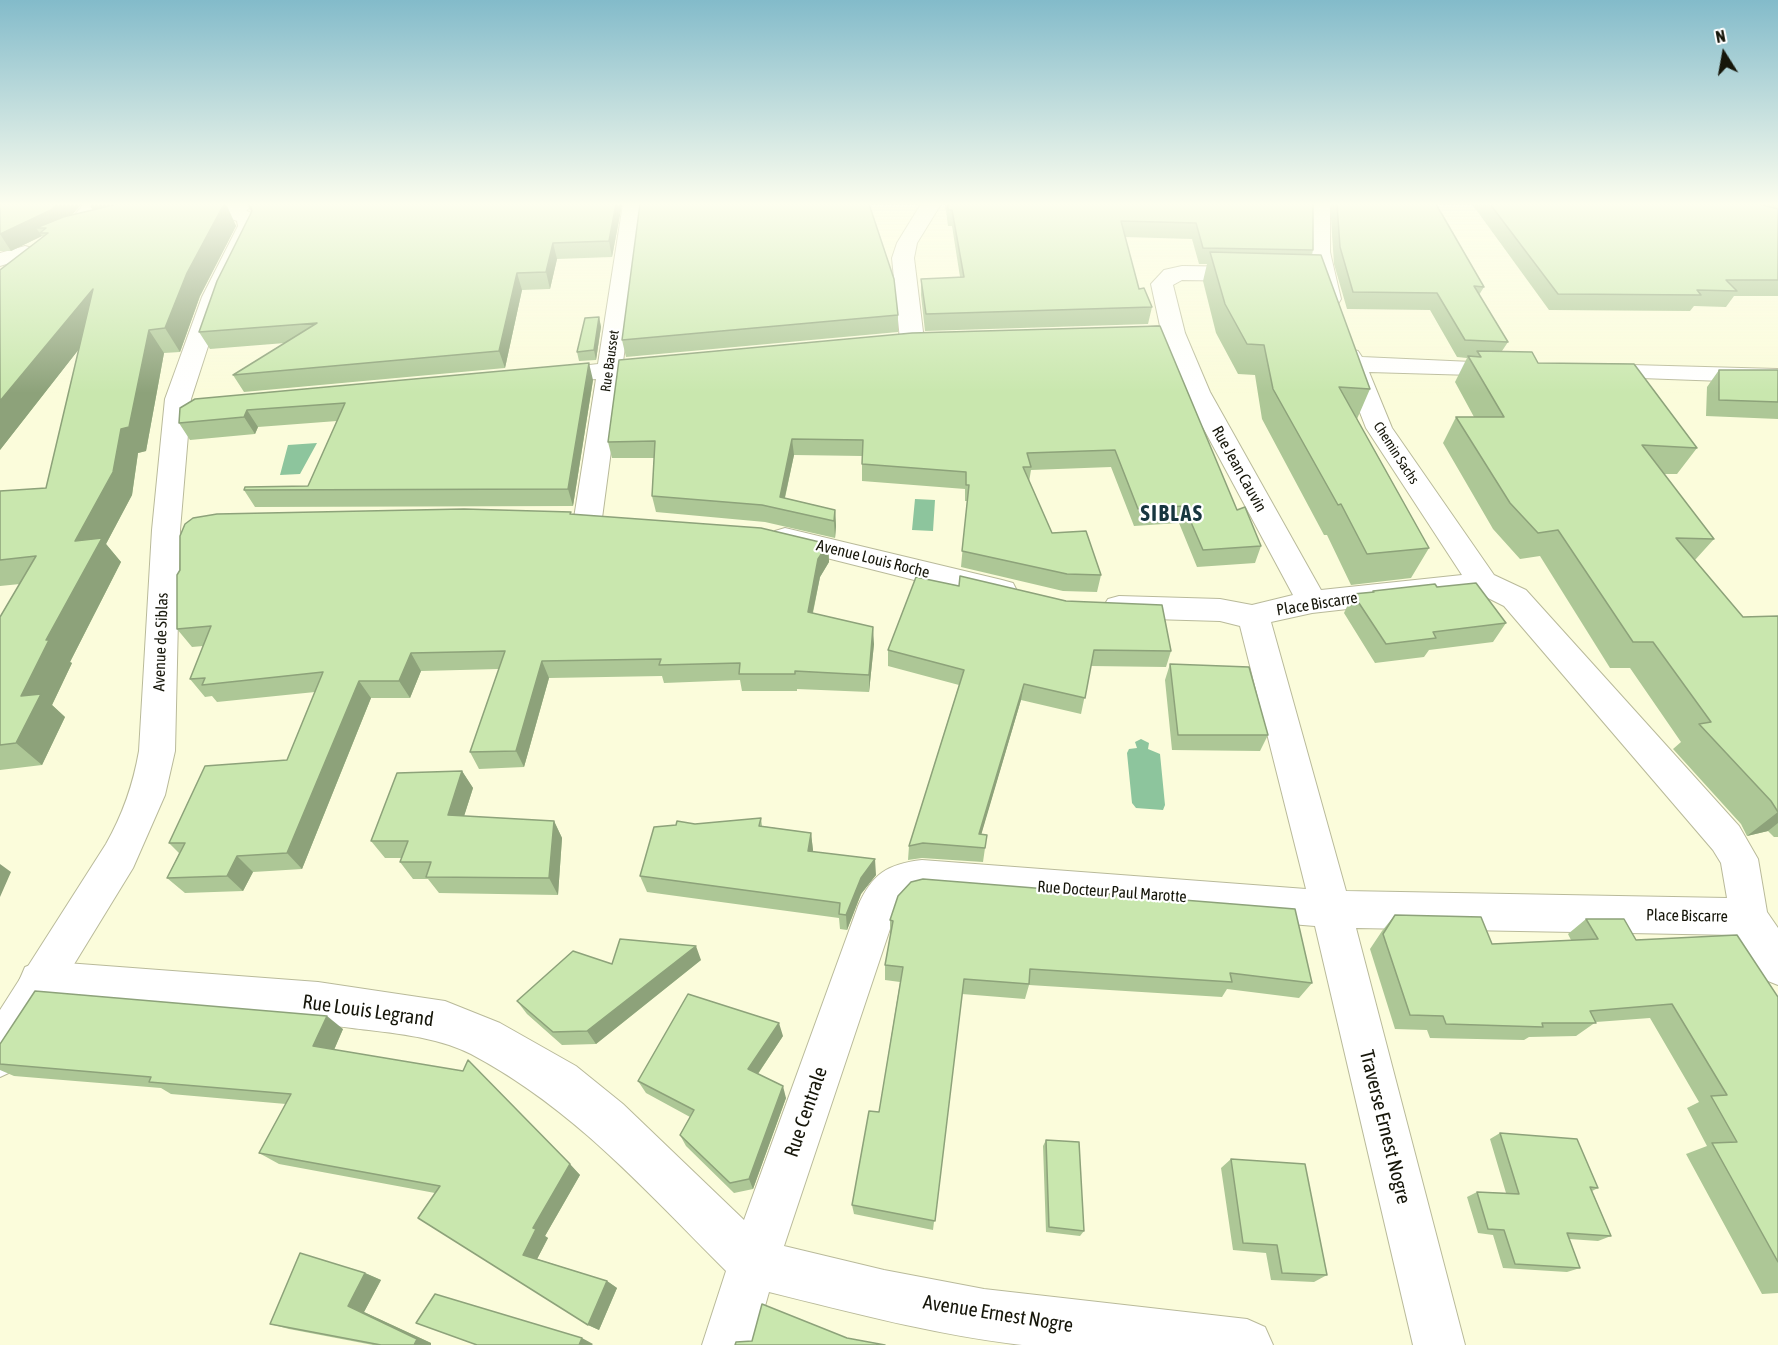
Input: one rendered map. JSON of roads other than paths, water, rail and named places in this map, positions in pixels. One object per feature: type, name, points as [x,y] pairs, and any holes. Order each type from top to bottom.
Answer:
[{"type":"street","name":"Avenue de Siblas","points":[[0,1055],[40,981],[121,856],[149,790],[157,751],[189,408],[183,382],[213,297],[229,267]]},
{"type":"street","name":"Rue Bausset","points":[[588,519],[624,267]]},
{"type":"street","points":[[904,267],[912,341]]},
{"type":"street","name":"Chemin Sachs","points":[[1311,267],[1310,276],[1339,326],[1379,428],[1483,583]]},
{"type":"street","name":"Rue Jean Cauvin","points":[[1266,274],[1189,272],[1167,278],[1162,284],[1173,333],[1197,392],[1312,603]]},
{"type":"street","points":[[1090,335],[1173,333]]},
{"type":"street","points":[[526,377],[690,362]]},
{"type":"street","points":[[1353,364],[1530,369]]},
{"type":"street","points":[[1577,371],[1778,376]]},
{"type":"street","name":"Avenue Louis Roche","points":[[764,534],[1032,598]]},
{"type":"street","name":"Place Biscarre","points":[[1483,583],[1505,592],[1524,605],[1726,838],[1739,859],[1746,893],[1766,939],[1331,909],[1254,617],[1268,611],[1312,603],[1483,583]]},
{"type":"street","points":[[1097,606],[1220,610],[1254,617]]},
{"type":"street","name":"Rue Docteur Paul Marotte","points":[[894,883],[922,877],[1331,909]]},
{"type":"street","name":"Rue Centrale","points":[[728,1345],[753,1263],[878,906],[884,894],[894,883]]},
{"type":"street","name":"Traverse Ernest Nogre","points":[[1331,909],[1439,1345]]},
{"type":"street","name":"Rue Louis Legrand","points":[[40,981],[318,1003],[387,1011],[445,1022],[485,1038],[560,1082],[607,1120],[753,1263]]},
{"type":"street","name":"Avenue Ernest Nogre","points":[[753,1263],[884,1295],[984,1315],[1247,1345]]},
{"type":"district","name":"SIBLAS","points":[[1172,514]]}]
